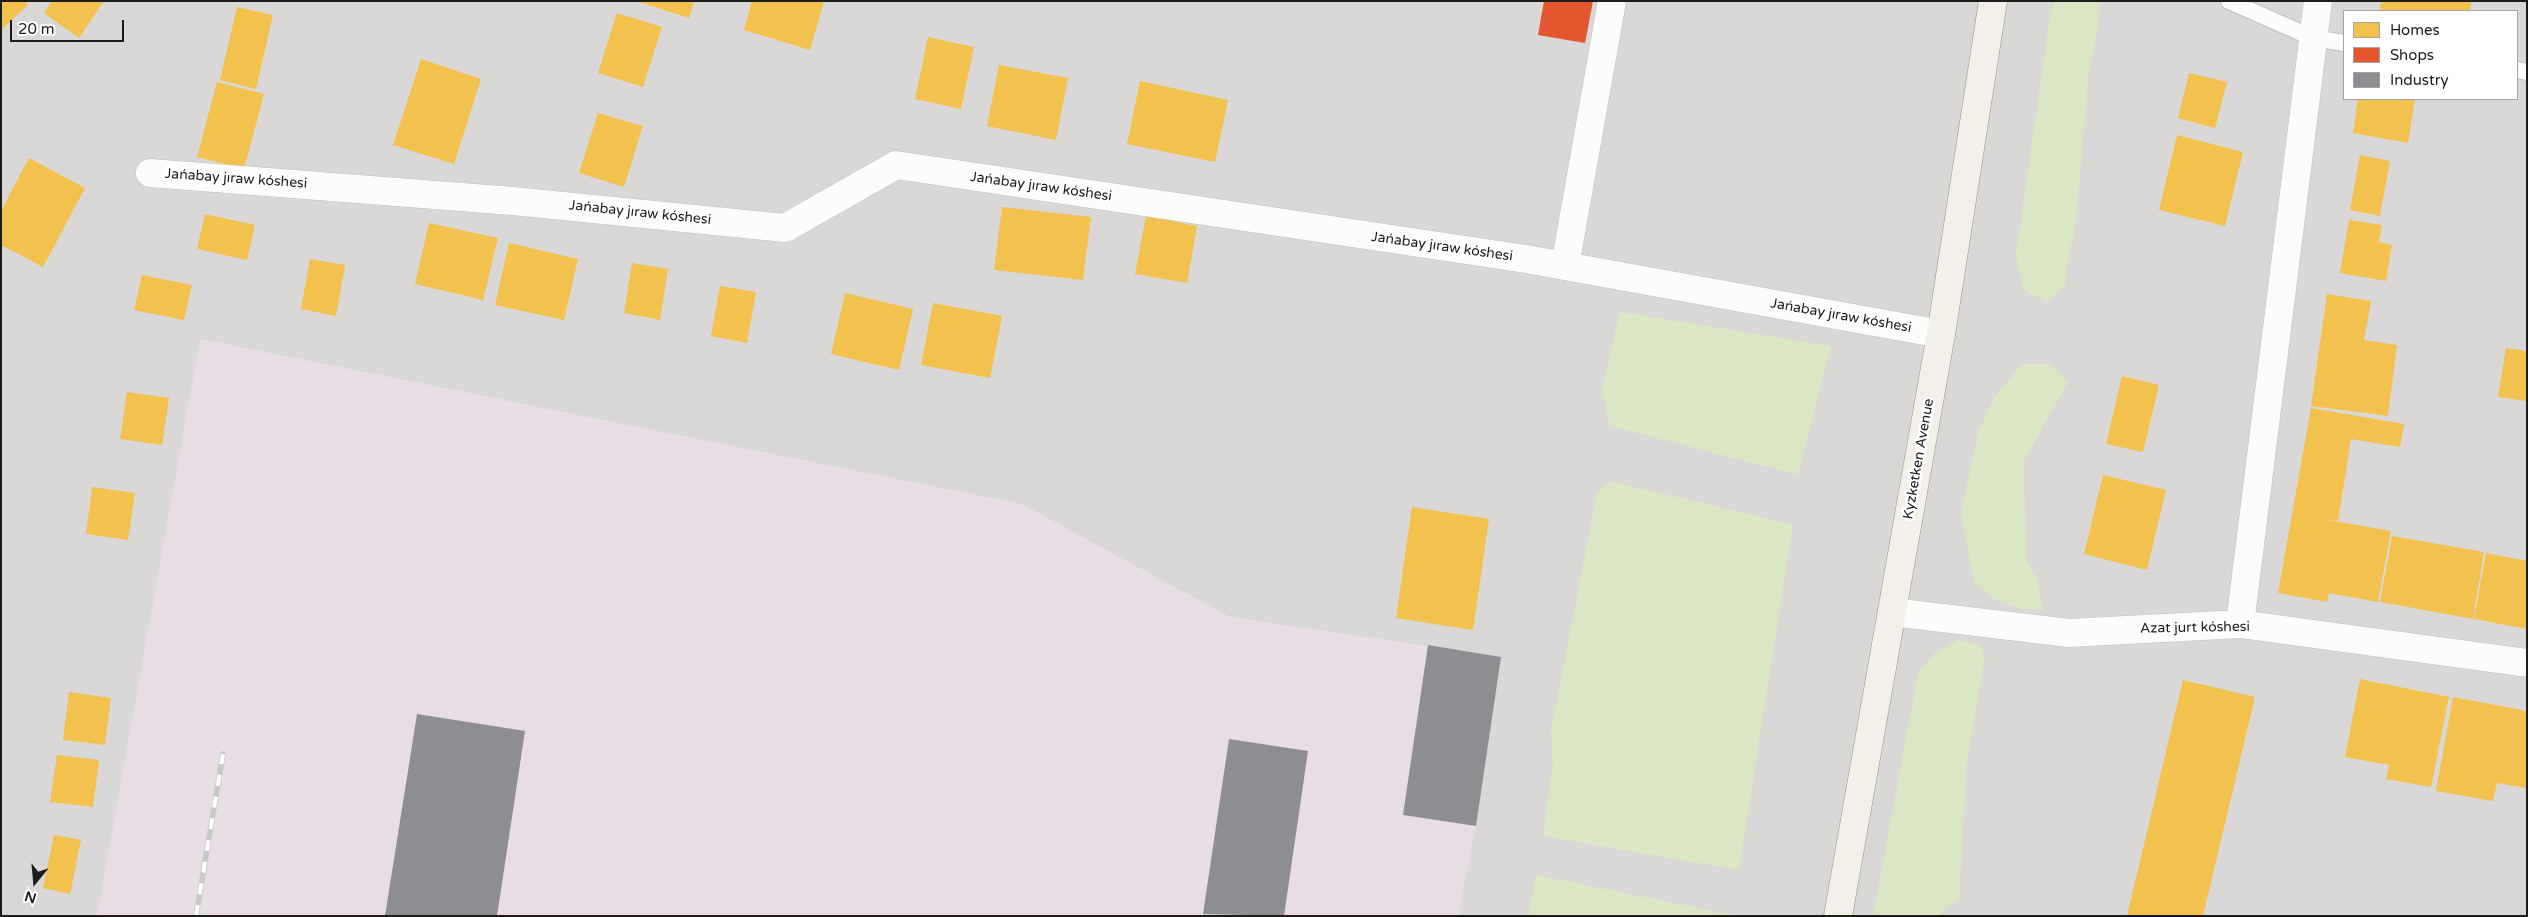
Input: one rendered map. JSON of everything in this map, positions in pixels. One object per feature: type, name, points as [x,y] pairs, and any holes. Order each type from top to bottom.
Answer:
[{"type":"street","points":[[1565,266],[1612,1]]},
{"type":"street","name":"Kyzketken Avenue","points":[[1838,916],[1941,334],[1993,1]]},
{"type":"street","points":[[2240,624],[2318,1]]},
{"type":"street","name":"Jańabay jıraw kóshesi","points":[[150,173],[513,201],[786,228],[896,166],[1565,266],[1941,334]]},
{"type":"street","name":"Azat jurt kóshesi","points":[[1892,612],[2069,633],[2240,624],[2527,663]]},
{"type":"lane","points":[[2229,1],[2313,38],[2343,43]]},
{"type":"shaded area","points":[[1,1],[2527,1],[2527,916],[1,916]]},
{"type":"shaded area","points":[[200,339],[1022,504],[1230,617],[1501,657],[1476,826],[1458,916],[97,916]]},
{"type":"green space","points":[[2054,1],[2100,1],[2099,22],[2089,72],[2075,230],[2069,253],[2065,285],[2048,303],[2023,289],[2016,255],[2049,24]]},
{"type":"green space","points":[[1620,312],[1831,346],[1798,474],[1609,426],[1602,388]]},
{"type":"green space","points":[[2022,364],[2053,364],[2068,382],[2024,461],[2026,560],[2038,581],[2042,609],[2022,609],[1993,599],[1974,582],[1961,513],[1978,432],[1994,398]]},
{"type":"green space","points":[[1610,481],[1793,525],[1739,870],[1543,836],[1553,762],[1551,731],[1597,492]]},
{"type":"green space","points":[[1958,640],[1981,645],[1985,658],[1967,760],[1959,899],[1936,916],[1873,916],[1918,673],[1935,653]]},
{"type":"green space","points":[[1536,875],[1733,915],[1733,916],[1528,916]]},
{"type":"building: Homes","points":[[1,1],[25,1],[28,5],[1,30]]},
{"type":"building: Homes","points":[[52,1],[104,1],[79,38],[44,13]]},
{"type":"building: Homes","points":[[636,1],[694,1],[689,18]]},
{"type":"building: Homes","points":[[752,1],[824,1],[810,50],[744,30]]},
{"type":"building: Homes","points":[[2381,1],[2471,1],[2470,10],[2380,10]]},
{"type":"building: Homes","points":[[237,7],[273,15],[256,89],[220,80]]},
{"type":"building: Homes","points":[[617,13],[662,27],[643,87],[598,73]]},
{"type":"building: Homes","points":[[928,37],[974,47],[961,109],[915,99]]},
{"type":"building: Homes","points":[[421,59],[481,79],[454,164],[393,145]]},
{"type":"building: Homes","points":[[999,65],[1068,78],[1056,140],[987,126]]},
{"type":"building: Homes","points":[[2189,73],[2227,82],[2215,128],[2178,118]]},
{"type":"building: Homes","points":[[1140,81],[1228,100],[1215,162],[1127,144]]},
{"type":"building: Homes","points":[[217,82],[264,94],[244,169],[197,157]]},
{"type":"building: Homes","points":[[2358,100],[2415,100],[2408,143],[2353,133]]},
{"type":"building: Homes","points":[[598,113],[643,126],[624,187],[579,173]]},
{"type":"building: Homes","points":[[2177,135],[2243,152],[2225,226],[2159,210]]},
{"type":"building: Homes","points":[[2360,155],[2390,161],[2380,216],[2350,210]]},
{"type":"building: Homes","points":[[29,158],[85,188],[43,267],[1,245],[1,211]]},
{"type":"building: Homes","points":[[1002,207],[1091,217],[1083,280],[994,270]]},
{"type":"building: Homes","points":[[205,214],[255,225],[247,260],[197,249]]},
{"type":"building: Homes","points":[[1146,216],[1197,226],[1187,283],[1135,274]]},
{"type":"building: Homes","points":[[2349,220],[2382,225],[2379,242],[2392,245],[2386,281],[2340,273]]},
{"type":"building: Homes","points":[[429,223],[498,238],[483,300],[415,284]]},
{"type":"building: Homes","points":[[509,243],[578,259],[564,320],[495,305]]},
{"type":"building: Homes","points":[[310,259],[345,265],[336,316],[301,309]]},
{"type":"building: Homes","points":[[632,263],[668,269],[660,320],[624,313]]},
{"type":"building: Homes","points":[[142,275],[192,285],[184,320],[134,310]]},
{"type":"building: Homes","points":[[720,286],[756,292],[747,343],[711,336]]},
{"type":"building: Homes","points":[[845,293],[913,309],[899,370],[831,354]]},
{"type":"building: Homes","points":[[2327,294],[2371,301],[2364,340],[2397,345],[2388,416],[2311,406]]},
{"type":"building: Homes","points":[[933,303],[1002,316],[990,378],[921,365]]},
{"type":"building: Homes","points":[[2506,348],[2527,351],[2527,401],[2498,397]]},
{"type":"building: Homes","points":[[2122,376],[2159,385],[2143,452],[2106,444]]},
{"type":"building: Homes","points":[[127,392],[169,398],[162,445],[120,439]]},
{"type":"building: Homes","points":[[2311,408],[2404,424],[2400,447],[2351,439],[2338,521],[2322,519],[2391,531],[2378,602],[2329,593],[2327,602],[2278,593]]},
{"type":"building: Homes","points":[[2103,475],[2166,490],[2147,570],[2084,554]]},
{"type":"building: Homes","points":[[92,487],[135,493],[128,540],[86,534]]},
{"type":"building: Homes","points":[[1412,507],[1489,519],[1473,630],[1396,618]]},
{"type":"building: Homes","points":[[2392,536],[2484,552],[2473,619],[2380,602]]},
{"type":"building: Homes","points":[[2486,553],[2527,561],[2527,629],[2474,619]]},
{"type":"building: Homes","points":[[2360,679],[2449,697],[2431,787],[2386,779],[2389,765],[2345,757]]},
{"type":"building: Homes","points":[[2183,680],[2255,697],[2203,916],[2127,916]]},
{"type":"building: Homes","points":[[69,692],[111,698],[105,745],[63,740]]},
{"type":"building: Homes","points":[[2453,697],[2527,711],[2526,788],[2497,783],[2493,801],[2436,791]]},
{"type":"building: Homes","points":[[57,755],[99,760],[93,807],[50,802]]},
{"type":"building: Homes","points":[[54,835],[81,840],[70,894],[43,888]]},
{"type":"building: Shops","points":[[1544,1],[1593,1],[1585,43],[1538,35]]},
{"type":"building: Industry","points":[[1428,645],[1501,657],[1476,826],[1403,815]]},
{"type":"building: Industry","points":[[417,714],[525,731],[497,916],[385,916]]},
{"type":"building: Industry","points":[[1229,739],[1308,751],[1284,916],[1203,914]]},
{"type":"railway","points":[[196,916],[223,754]]}]
